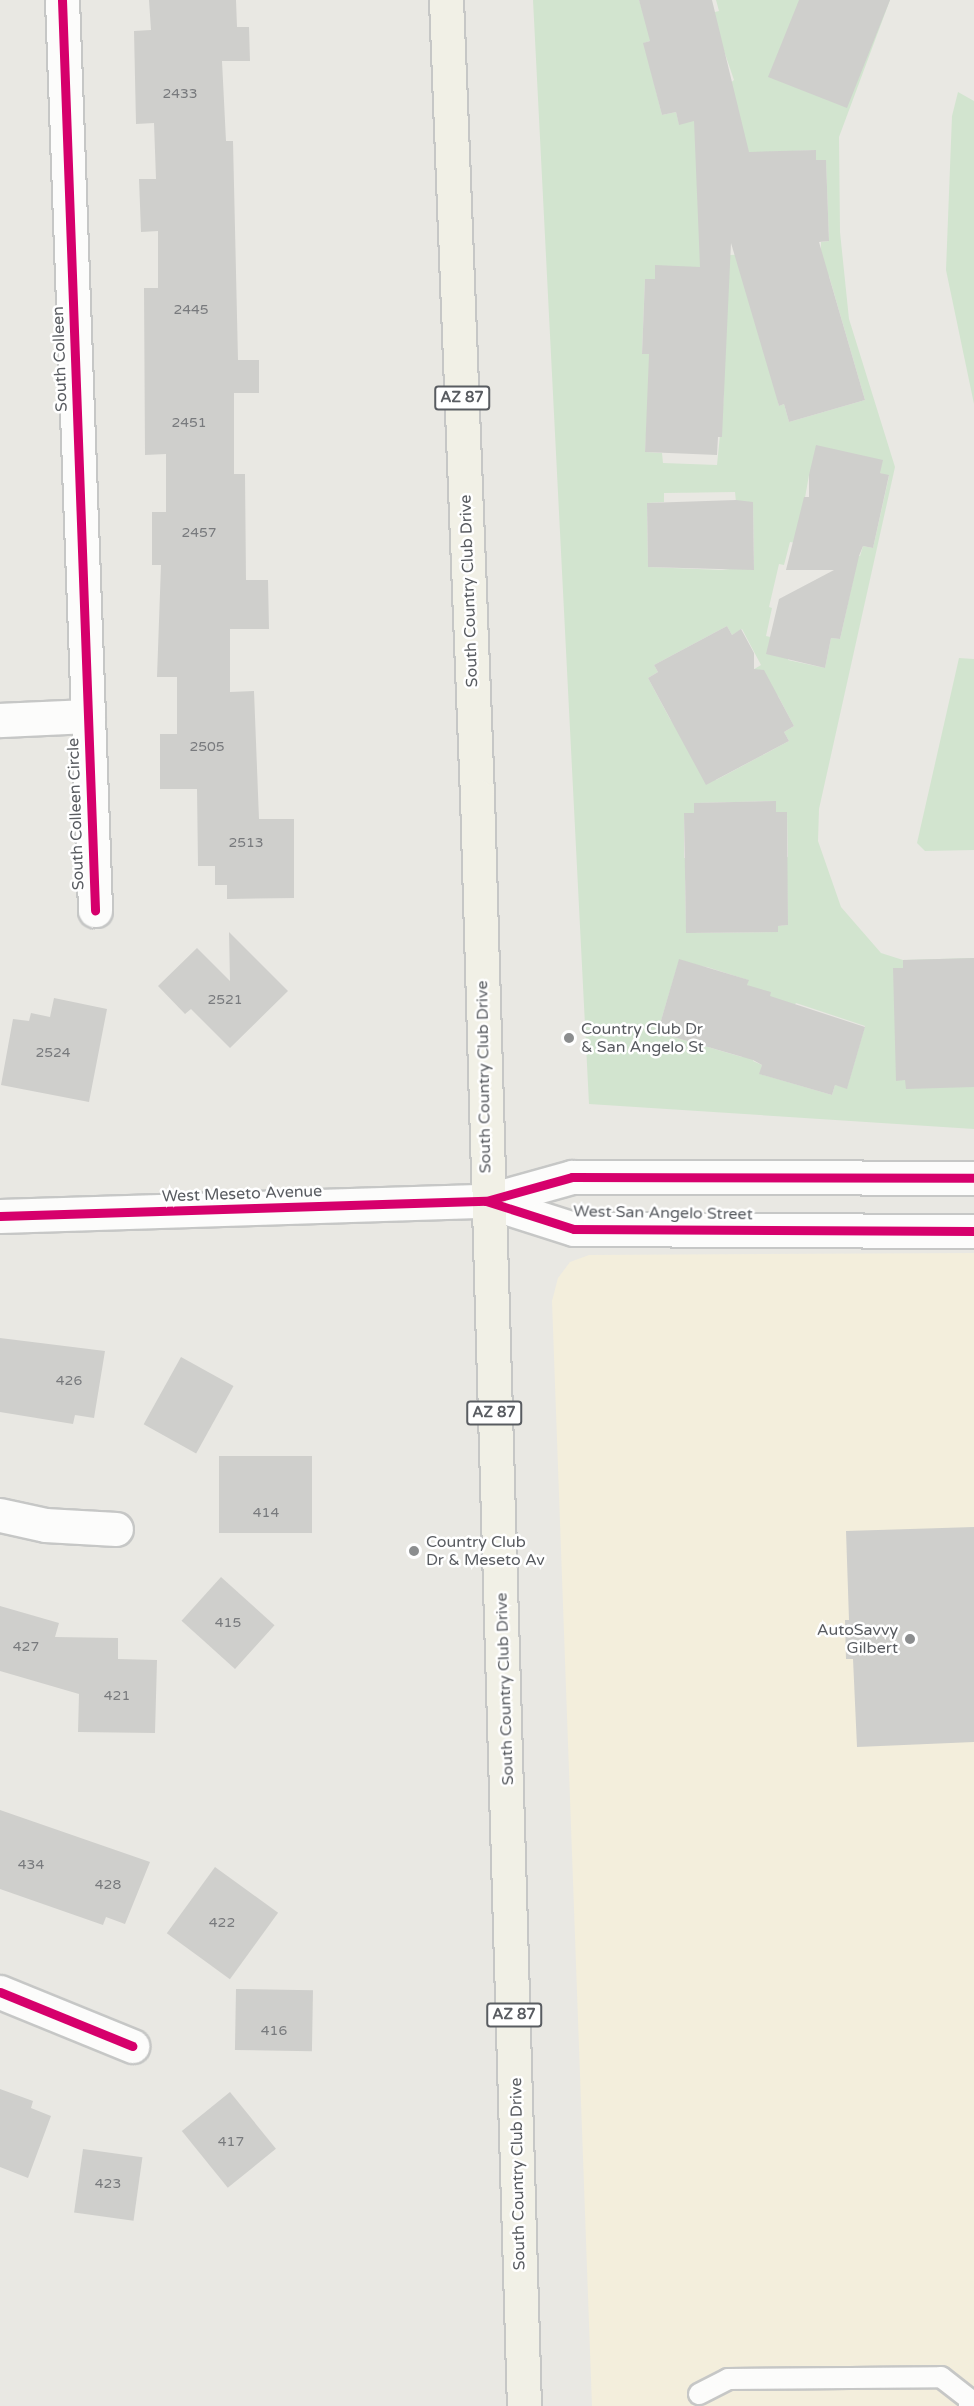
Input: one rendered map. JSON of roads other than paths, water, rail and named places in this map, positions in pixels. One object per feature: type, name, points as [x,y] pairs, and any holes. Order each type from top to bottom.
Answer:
[{"type":"main road","name":"South Country Club Drive","points":[[446,0],[477,796],[486,1201],[504,1658],[524,2406]]},
{"type":"street","name":"South Colleen","points":[[62,0],[88,716]]},
{"type":"street","points":[[0,720],[88,716]]},
{"type":"street","name":"South Colleen Circle","points":[[88,716],[95,910]]},
{"type":"street","name":"West San Angelo Street","points":[[486,1201],[572,1177],[974,1178]]},
{"type":"street","name":"West San Angelo Street","points":[[486,1201],[574,1229],[974,1231]]},
{"type":"street","name":"West Meseto Avenue","points":[[0,1216],[486,1201]]},
{"type":"street","points":[[0,1515],[45,1526],[116,1529]]},
{"type":"street","points":[[0,1992],[132,2046]]},
{"type":"lane","points":[[699,2394],[728,2379],[941,2377],[969,2399],[969,2406]]},
{"type":"place","name":"Country Club Dr & San Angelo St","points":[[569,1038]]},
{"type":"place","name":"Country Club Dr & Meseto Av","points":[[414,1551]]},
{"type":"place","name":"AutoSavvy Gilbert","points":[[910,1639]]}]
